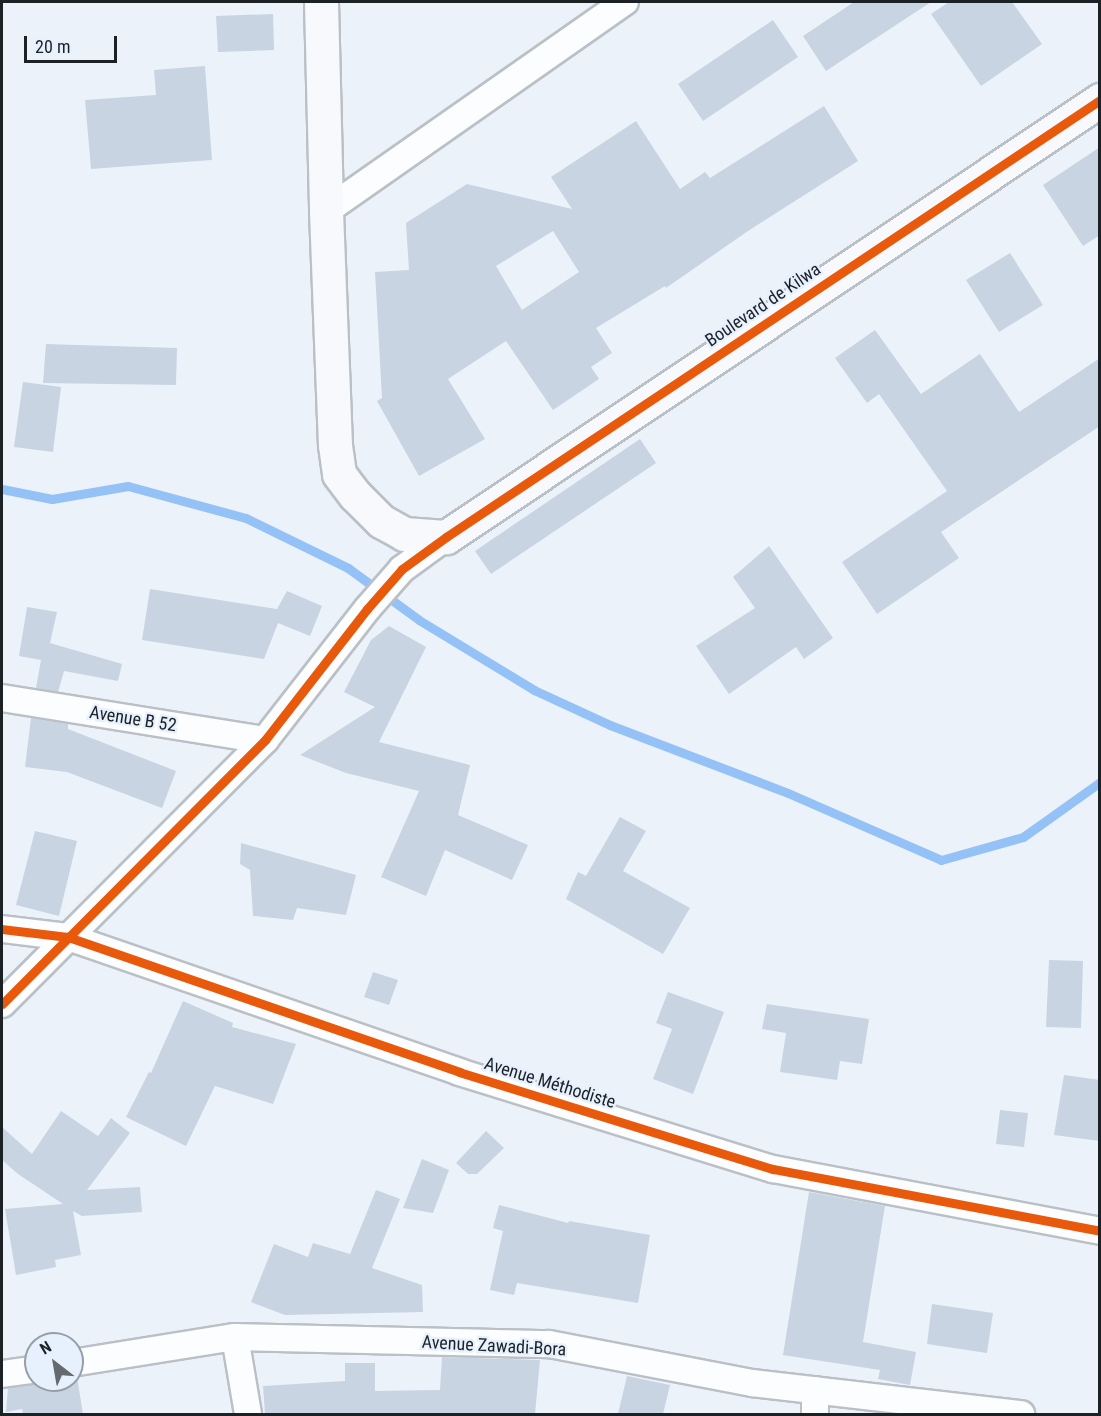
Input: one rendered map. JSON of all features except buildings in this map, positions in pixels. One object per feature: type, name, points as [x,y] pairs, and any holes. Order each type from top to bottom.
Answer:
[{"type":"street","points":[[321,2],[326,211],[335,445],[339,474],[355,495],[381,521],[404,534],[446,537]]},
{"type":"street","points":[[326,211],[625,2]]},
{"type":"street","name":"Boulevard de Kilwa","points":[[446,537],[1100,100]]},
{"type":"street","points":[[2,1004],[265,740],[367,609],[402,569],[446,537]]},
{"type":"street","name":"Avenue B 52","points":[[2,698],[265,740]]},
{"type":"street","name":"Avenue Méthodiste","points":[[2,929],[68,937],[459,1072],[773,1169],[1100,1231]]},
{"type":"street","points":[[235,1337],[248,1414]]},
{"type":"street","name":"Avenue Zawadi-Bora","points":[[84,1361],[235,1337],[549,1344],[752,1383],[815,1402],[1021,1414]]},
{"type":"street","points":[[2,1374],[24,1371]]},
{"type":"waterway","points":[[2,489],[52,499],[128,486],[246,518],[348,568],[419,620],[534,690],[610,725],[788,793],[941,860],[1023,837],[1100,782]]},
{"type":"cycle path","points":[[2,1004],[265,740],[367,609],[402,569],[446,537],[1100,100]]},
{"type":"cycle path","points":[[2,929],[68,937],[459,1072],[773,1169],[1100,1231]]}]
